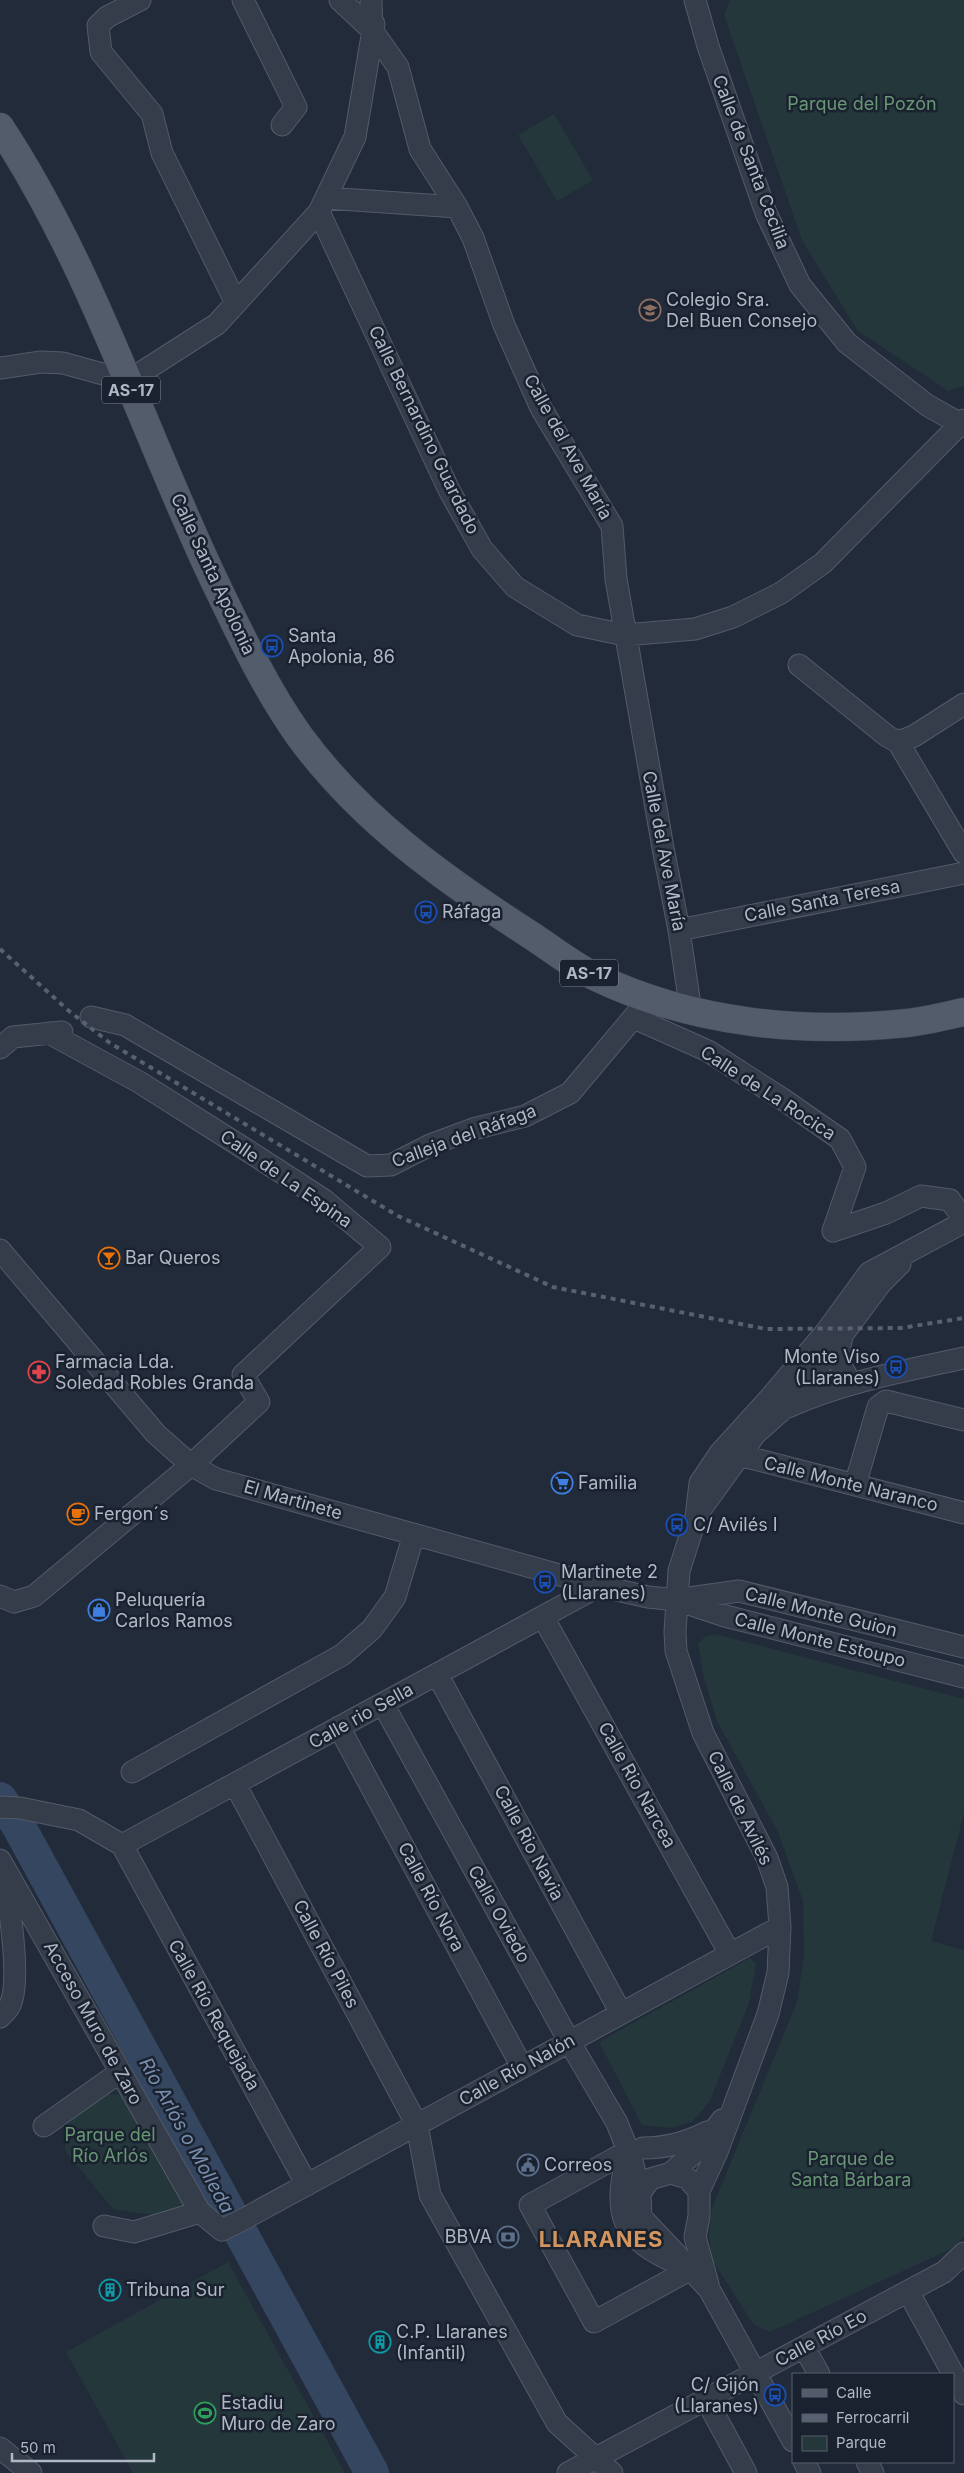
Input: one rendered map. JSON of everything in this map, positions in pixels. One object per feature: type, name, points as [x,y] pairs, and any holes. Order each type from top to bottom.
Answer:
[{"type":"main road","name":"Calle Santa Apolonia","points":[[0,127],[70,248],[188,525],[251,658],[300,736],[353,800],[407,848],[474,899],[642,1009],[692,1012],[746,1021],[826,1028],[910,1023],[964,1012]]},
{"type":"street","points":[[140,0],[107,16],[98,26],[101,52],[152,114],[162,153],[236,303]]},
{"type":"street","points":[[243,0],[296,107],[282,125]]},
{"type":"street","name":"Calle del Ave María","points":[[340,0],[372,30],[398,67],[420,149],[474,238],[504,325],[541,408],[612,526],[616,579],[692,1012]]},
{"type":"street","points":[[371,0],[372,30]]},
{"type":"street","points":[[0,368],[41,362],[63,363],[128,381],[217,324],[322,205],[356,137],[372,30],[381,0]]},
{"type":"street","name":"Calle de Santa Cecilia","points":[[695,0],[708,46],[766,213],[800,285],[847,343],[926,405],[963,423]]},
{"type":"street","points":[[322,205],[457,208]]},
{"type":"street","name":"Calle Bernardino Guardado","points":[[322,205],[449,490],[482,549],[515,587],[577,625],[626,635],[695,629],[733,617],[781,593],[823,564],[963,423]]},
{"type":"street","points":[[799,665],[887,736],[898,742],[964,854]]},
{"type":"street","points":[[898,742],[914,736],[964,704]]},
{"type":"street","name":"Calle Santa Teresa","points":[[679,930],[964,873]]},
{"type":"street","name":"Calleja del Ráfaga","points":[[91,1017],[125,1025],[367,1166],[391,1165],[430,1145],[465,1132],[525,1116],[570,1093],[642,1009]]},
{"type":"street","name":"Calle de La Rocica","points":[[642,1009],[840,1138],[856,1166],[833,1231],[886,1213],[922,1196],[950,1200],[964,1221]]},
{"type":"street","points":[[0,1048],[14,1037],[75,1031]]},
{"type":"street","name":"Calle de La Espina","points":[[49,1034],[139,1082],[242,1147],[324,1200],[380,1247],[243,1375],[259,1402],[191,1464]]},
{"type":"street","name":"Calle de Avilés","points":[[696,1516],[775,1405],[834,1335],[869,1274],[964,1221]]},
{"type":"street","name":"El Martinete","points":[[0,1250],[156,1434],[191,1464],[216,1479],[599,1586],[648,1597],[677,1600]]},
{"type":"street","points":[[775,1405],[814,1372],[834,1335]]},
{"type":"street","points":[[834,1335],[837,1359],[848,1384]]},
{"type":"street","points":[[775,1405],[809,1397],[848,1384],[964,1358]]},
{"type":"street","points":[[814,1372],[826,1373],[848,1384]]},
{"type":"street","points":[[855,1485],[878,1407],[886,1401],[964,1420]]},
{"type":"street","name":"Calle de Avilés","points":[[698,2192],[717,2152],[768,2014],[778,1972],[780,1927],[777,1888],[767,1858],[703,1732],[676,1651],[679,1570],[696,1516],[700,1483],[720,1453],[775,1405]]},
{"type":"street","name":"Calle Monte Naranco","points":[[739,1455],[964,1513]]},
{"type":"street","points":[[0,1596],[14,1602],[34,1596],[191,1464]]},
{"type":"street","points":[[132,1772],[342,1655],[372,1629],[395,1597],[414,1534]]},
{"type":"street","name":"Calle rio Sella","points":[[122,1845],[599,1586]]},
{"type":"street","name":"Calle Monte Guion","points":[[677,1600],[739,1591],[964,1647]]},
{"type":"street","name":"Calle Monte Estoupo","points":[[677,1600],[725,1616],[964,1677]]},
{"type":"street","name":"Calle Rio Narcea","points":[[544,1617],[730,1954]]},
{"type":"street","name":"Calle Rio Navia","points":[[437,1674],[621,2013]]},
{"type":"street","name":"Calle Oviedo","points":[[383,1704],[569,2041],[617,2123],[635,2150],[668,2173]]},
{"type":"street","name":"Calle Río Nora","points":[[339,1727],[522,2067]]},
{"type":"street","name":"Calle Río Piles","points":[[235,1784],[417,2124],[430,2195],[558,2422],[612,2473]]},
{"type":"street","points":[[10,1807],[79,1820],[122,1845]]},
{"type":"street","name":"Calle Río Requejada","points":[[122,1845],[307,2185]]},
{"type":"street","name":"Acceso Muro de Zaro","points":[[0,1860],[85,2005],[120,2072],[200,2212]]},
{"type":"street","points":[[0,1868],[13,1940],[14,1988],[10,2005],[0,2017]]},
{"type":"street","name":"Calle Río Nalón","points":[[200,2212],[222,2230],[780,1927]]},
{"type":"street","points":[[44,2126],[120,2072]]},
{"type":"street","name":"Calle de Avilés","points":[[668,2173],[703,2145],[736,2099]]},
{"type":"street","points":[[691,2269],[594,2322],[530,2205],[635,2150],[658,2148],[686,2142],[716,2128]]},
{"type":"street","points":[[635,2150],[641,2217],[709,2289],[792,2439]]},
{"type":"street","points":[[635,2150],[621,2181],[620,2208],[628,2228],[641,2244],[662,2257],[691,2269]]},
{"type":"street","points":[[640,2193],[650,2179],[668,2173],[687,2178],[698,2192],[699,2216],[695,2237],[709,2289]]},
{"type":"street","points":[[104,2226],[134,2232],[200,2212]]},
{"type":"street","points":[[658,2234],[682,2233],[699,2216]]},
{"type":"street","name":"Calle Río Eo","points":[[568,2473],[944,2272],[964,2253]]},
{"type":"street","points":[[908,2291],[953,2373]]},
{"type":"street","points":[[804,2347],[818,2373]]},
{"type":"street","points":[[954,2376],[964,2394]]},
{"type":"street","points":[[706,2399],[746,2473]]},
{"type":"street","points":[[0,2448],[31,2473]]},
{"type":"green space","name":"Parque del Pozón","points":[[730,0],[964,0],[964,386],[948,391],[857,330],[802,240],[724,15]]},
{"type":"green space","points":[[554,114],[593,180],[557,201],[518,135]]},
{"type":"green space","name":"Parque de Santa Bárbara","points":[[715,1634],[964,1699],[964,1813],[931,1941],[964,1950],[964,2237],[951,2249],[770,2332],[754,2325],[712,2260],[709,2235],[712,2208],[797,2002],[804,1955],[803,1901],[778,1832],[717,1721],[703,1674],[698,1643],[706,1636]]},
{"type":"green space","points":[[750,1958],[756,1963],[749,2003],[710,2101],[692,2122],[672,2128],[642,2125],[599,2042]]},
{"type":"green space","name":"Parque del Río Arlós","points":[[102,2094],[125,2095],[188,2208],[153,2215],[113,2209],[65,2151],[68,2124]]},
{"type":"green space","name":"Estadiu Muro de Zaro","points":[[228,2262],[345,2473],[133,2473],[66,2352]]},
{"type":"waterway","name":"Río Arlós o Molleda","points":[[0,1799],[18,1825],[372,2473]]},
{"type":"railway","points":[[0,949],[69,1011],[110,1043],[398,1216],[553,1287],[766,1329],[901,1328],[964,1318]]},
{"type":"place","name":"Colegio Sra. Del Buen Consejo","points":[[650,310]]},
{"type":"place","name":"Santa Apolonia, 86","points":[[272,646]]},
{"type":"place","name":"Ráfaga","points":[[426,912]]},
{"type":"place","name":"Bar Queros","points":[[109,1258]]},
{"type":"place","name":"Monte Viso (Llaranes)","points":[[896,1367]]},
{"type":"place","name":"Farmacia Lda. Soledad Robles Granda","points":[[39,1372]]},
{"type":"place","name":"Familia","points":[[562,1483]]},
{"type":"place","name":"Fergon´s","points":[[78,1514]]},
{"type":"place","name":"C/ Avilés I","points":[[677,1525]]},
{"type":"place","name":"Martinete 2 (Llaranes)","points":[[545,1582]]},
{"type":"place","name":"Peluquería Carlos Ramos","points":[[99,1610]]},
{"type":"place","name":"Correos","points":[[528,2165]]},
{"type":"place","name":"BBVA","points":[[508,2237]]},
{"type":"place","name":"Tribuna Sur","points":[[110,2290]]},
{"type":"place","name":"C.P. Llaranes (Infantil)","points":[[380,2342]]},
{"type":"place","name":"C/ Gijón (Llaranes)","points":[[775,2395]]},
{"type":"place","name":"Estadiu Muro de Zaro","points":[[205,2413]]},
{"type":"district","name":"LLARANES","points":[[601,2239]]}]
